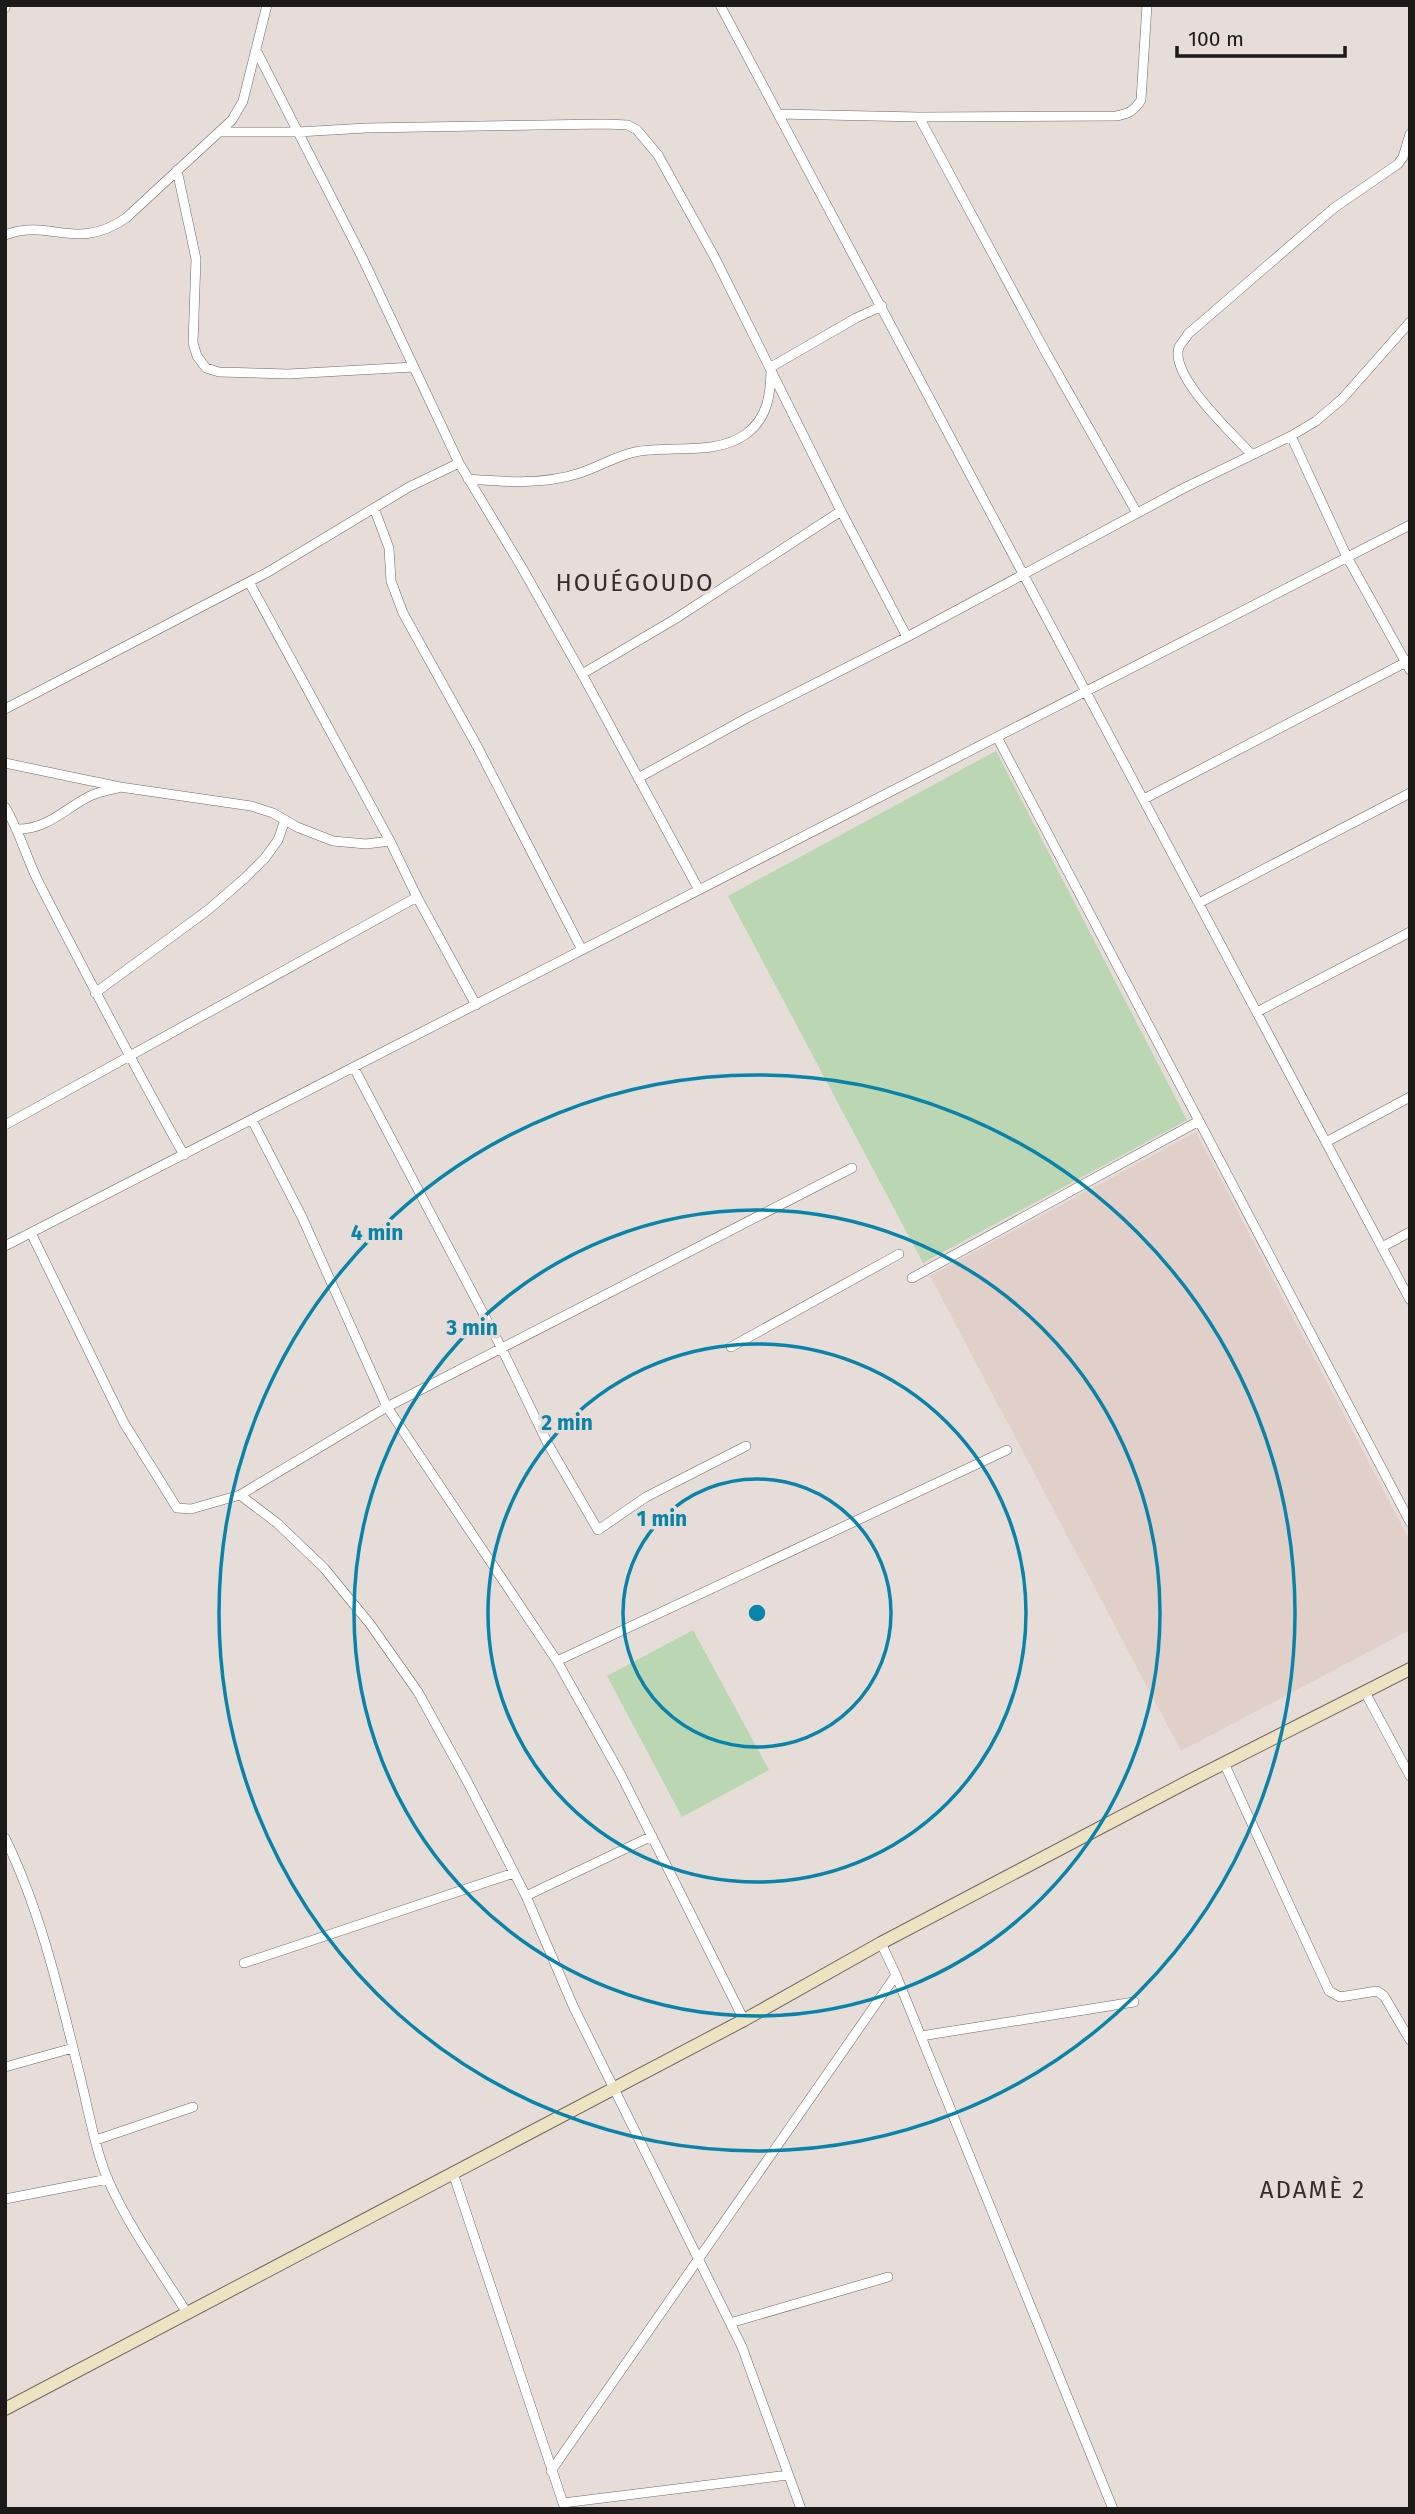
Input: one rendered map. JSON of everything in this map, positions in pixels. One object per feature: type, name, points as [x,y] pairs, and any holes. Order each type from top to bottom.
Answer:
[{"type":"street","points":[[5,235],[20,229],[35,229],[67,235],[85,235],[110,228],[125,218],[232,120],[243,101],[267,5]]},
{"type":"street","points":[[720,5],[1410,1300]]},
{"type":"street","points":[[779,114],[919,117],[1102,117],[1127,114],[1135,109],[1141,100],[1147,5]]},
{"type":"street","points":[[256,50],[459,463],[582,674],[699,890]]},
{"type":"street","points":[[919,117],[1101,453],[1137,513]]},
{"type":"street","points":[[221,132],[628,125],[637,130],[659,155],[715,258],[841,511],[907,636]]},
{"type":"street","points":[[1252,455],[1188,382],[1178,362],[1179,348],[1188,334],[1335,208],[1398,164],[1410,134]]},
{"type":"street","points":[[177,170],[196,259],[192,343],[206,368],[219,372],[288,374],[414,367]]},
{"type":"street","points":[[771,367],[882,306]]},
{"type":"street","points":[[638,778],[1137,513],[1291,436],[1316,421],[1342,399],[1410,322]]},
{"type":"street","points":[[468,479],[511,482],[556,479],[634,452],[717,445],[735,440],[745,435],[762,417],[768,403],[771,367]]},
{"type":"street","points":[[1144,799],[1408,664],[1347,557],[1291,436]]},
{"type":"street","points":[[5,709],[249,582],[374,508],[459,463]]},
{"type":"street","points":[[374,508],[389,548],[391,581],[403,613],[477,746],[582,950]]},
{"type":"street","points":[[582,674],[675,619],[841,511]]},
{"type":"street","points":[[5,1246],[1410,525]]},
{"type":"street","points":[[249,582],[476,1005]]},
{"type":"street","points":[[998,737],[1410,1522]]},
{"type":"street","points":[[5,763],[120,787],[251,806],[273,813],[313,835],[333,841],[366,844],[390,841]]},
{"type":"street","points":[[18,829],[31,829],[46,824],[92,795],[120,787]]},
{"type":"street","points":[[1199,903],[1410,793]]},
{"type":"street","points":[[5,807],[18,829],[38,882],[128,1057],[184,1155]]},
{"type":"street","points":[[96,993],[208,910],[245,878],[278,840],[285,820]]},
{"type":"street","points":[[5,1125],[417,898]]},
{"type":"street","points":[[1257,1012],[1410,932]]},
{"type":"street","points":[[354,1068],[502,1349],[548,1444],[598,1530],[646,1497],[746,1446]]},
{"type":"street","points":[[1326,1142],[1410,1097]]},
{"type":"street","points":[[252,1120],[302,1217],[387,1407],[557,1661],[621,1775],[744,2020]]},
{"type":"street","points":[[912,1278],[1199,1121]]},
{"type":"street","points":[[31,1233],[124,1423],[174,1505],[177,1508],[191,1509],[240,1495],[387,1407],[852,1168]]},
{"type":"street","points":[[1382,1247],[1410,1232]]},
{"type":"street","points":[[731,1347],[899,1254]]},
{"type":"street","points":[[557,1661],[1007,1450]]},
{"type":"street","points":[[240,1495],[277,1523],[324,1568],[370,1624],[418,1692],[526,1896],[574,2008],[730,2323],[760,2393],[801,2509]]},
{"type":"street","points":[[5,2410],[744,2020],[881,1943],[1410,1669]]},
{"type":"street","points":[[1365,1692],[1410,1776]]},
{"type":"street","points":[[1224,1763],[1329,1991],[1340,1997],[1377,1992],[1384,1996],[1410,2040]]},
{"type":"street","points":[[526,1896],[652,1836]]},
{"type":"street","points":[[5,1838],[37,1913],[54,1968],[108,2179],[187,2313]]},
{"type":"street","points":[[244,1963],[514,1873]]},
{"type":"street","points":[[881,1943],[1114,2509]]},
{"type":"street","points":[[551,2471],[896,1975]]},
{"type":"street","points":[[921,2036],[1134,2002]]},
{"type":"street","points":[[5,2067],[73,2048]]},
{"type":"street","points":[[96,2140],[193,2107]]},
{"type":"street","points":[[453,2173],[564,2506],[788,2475]]},
{"type":"street","points":[[5,2199],[108,2179]]},
{"type":"street","points":[[730,2323],[888,2277]]},
{"type":"shaded area","points":[[1196,1132],[1410,1541],[1410,1630],[1181,1751],[930,1276]]},
{"type":"green space","points":[[996,751],[1187,1120],[923,1263],[728,896]]},
{"type":"green space","points":[[693,1630],[769,1770],[682,1817],[607,1676]]},
{"type":"district","name":"HOUÉGOUDO","points":[[635,583]]},
{"type":"district","name":"ADAMÈ 2","points":[[1313,2190]]}]
